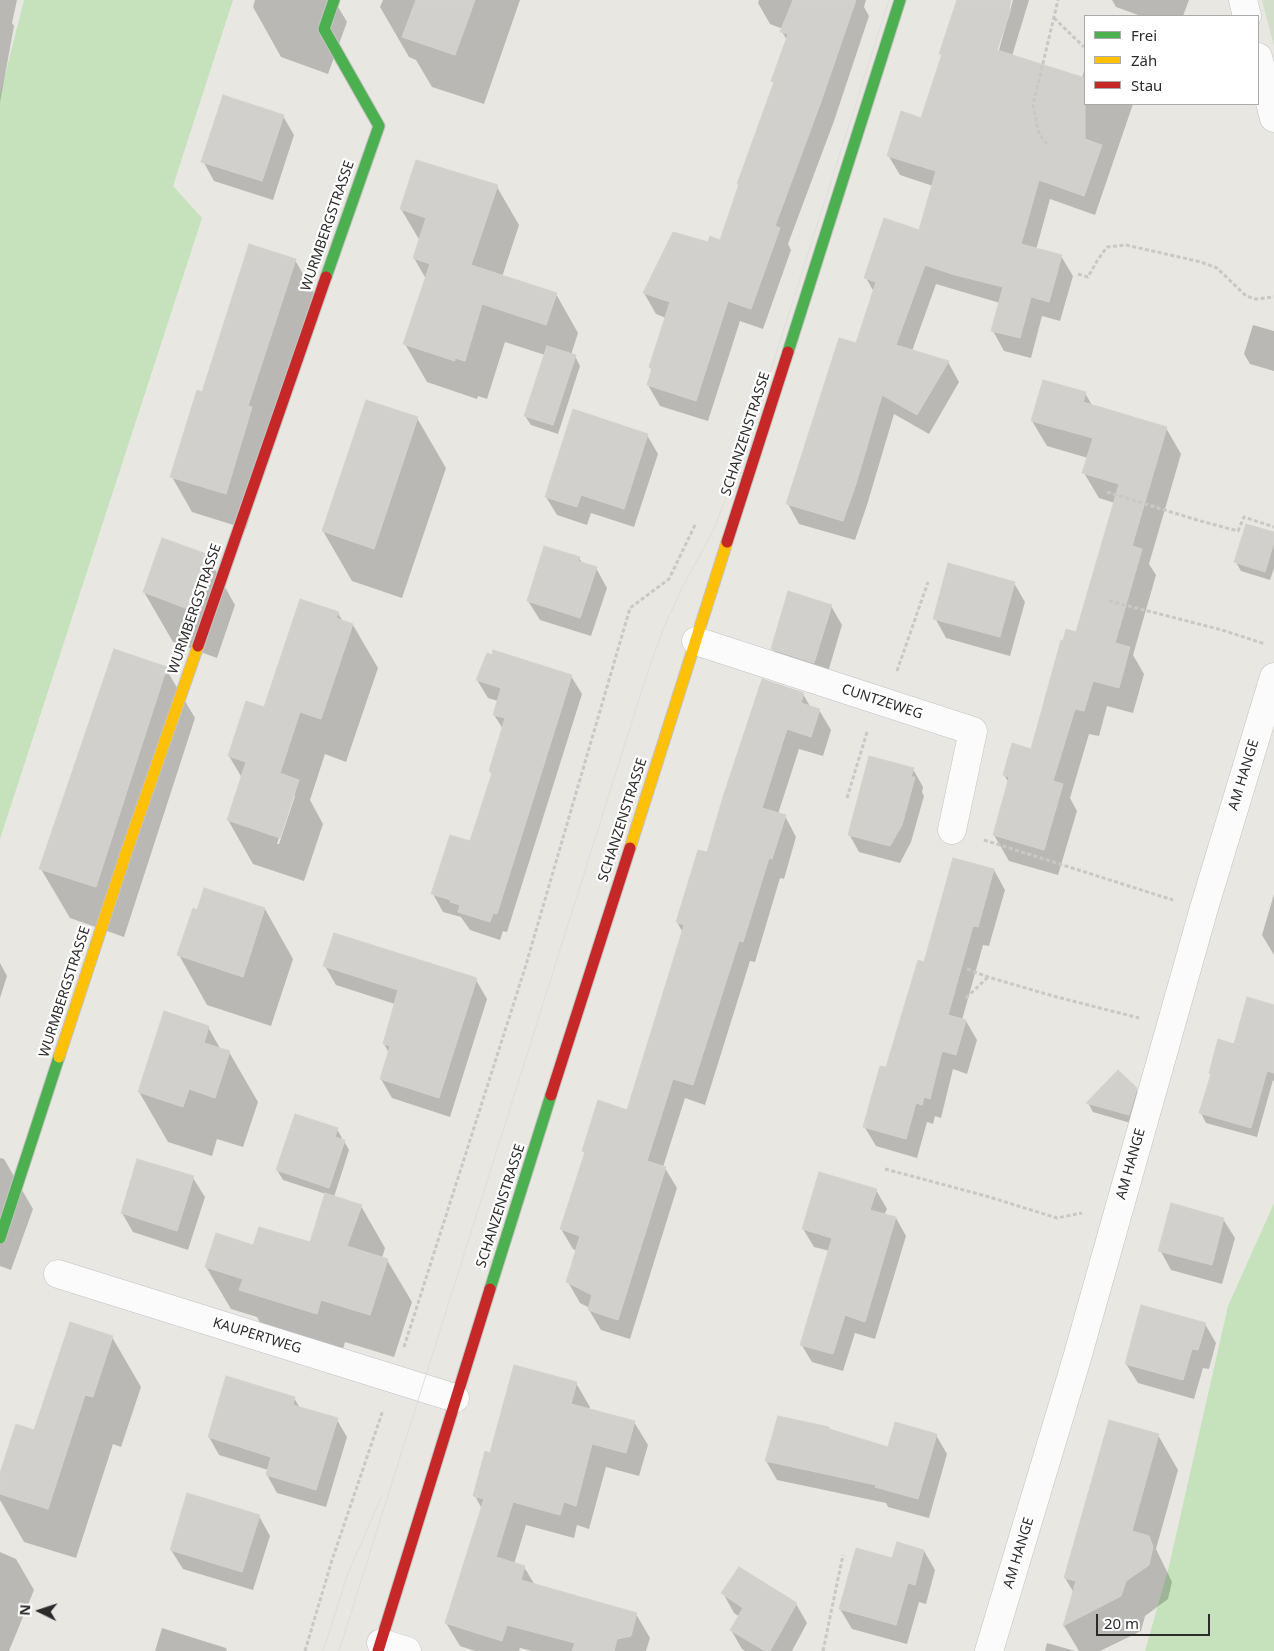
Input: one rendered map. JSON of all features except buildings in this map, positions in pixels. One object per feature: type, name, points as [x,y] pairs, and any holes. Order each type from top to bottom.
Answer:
[{"type":"street","name":"WURMBERGSTRASSE","points":[[0,1238],[127,850],[379,126],[324,29],[334,0]]},
{"type":"street","name":"SCHANZENSTRASSE","points":[[380,1647],[456,1398],[900,0]]},
{"type":"street","points":[[1243,0],[1247,15]]},
{"type":"street","points":[[1259,61],[1274,118]]},
{"type":"street","name":"CUNTZEWEG","points":[[696,641],[973,731],[952,830]]},
{"type":"street","name":"AM HANGE","points":[[989,1651],[1077,1358],[1204,908],[1274,677]]},
{"type":"street","name":"KAUPERTWEG","points":[[58,1274],[456,1398]]},
{"type":"street","points":[[380,1647],[406,1651]]},
{"type":"path","points":[[1047,144],[1038,134],[1033,105],[1058,0]]},
{"type":"path","points":[[1054,18],[1084,47]]},
{"type":"path","points":[[1078,274],[1088,277],[1107,247],[1126,245],[1201,262],[1217,268],[1246,296],[1256,300],[1274,297]]},
{"type":"path","points":[[1107,492],[1238,531],[1244,517],[1274,527]]},
{"type":"path","points":[[305,1651],[332,1560],[394,1378],[525,968],[630,608],[669,579],[698,520]]},
{"type":"path","points":[[847,798],[881,701],[928,582]]},
{"type":"path","points":[[1109,601],[1222,630],[1274,646]]},
{"type":"path","points":[[952,830],[1153,894]]},
{"type":"path","points":[[967,969],[1053,996],[1170,1026]]},
{"type":"path","points":[[966,998],[988,977]]},
{"type":"path","points":[[885,1169],[986,1196],[1058,1218],[1090,1212],[1117,1213]]},
{"type":"path","points":[[823,1651],[842,1555]]},
{"type":"green space","points":[[24,0],[233,0],[173,186],[202,218],[0,839],[0,95]]},
{"type":"green space","points":[[1262,0],[1274,0],[1274,46]]},
{"type":"green space","points":[[1274,1203],[1274,1651],[1145,1651],[1169,1566],[1228,1306]]},
{"type":"tram line","points":[[339,1651],[647,674],[664,627],[684,584],[712,533],[744,454],[889,0]]},
{"type":"tram line","points":[[323,1651],[348,1573],[381,1498]]},
{"type":"traffic: fast","points":[[326,277],[379,126],[324,29],[334,0]]},
{"type":"traffic: fast","points":[[788,352],[900,0]]},
{"type":"traffic: fast","points":[[0,1238],[59,1057]]},
{"type":"traffic: fast","points":[[490,1289],[551,1095]]},
{"type":"traffic: slow","points":[[630,848],[727,542]]},
{"type":"traffic: slow","points":[[59,1057],[127,850],[198,646]]},
{"type":"traffic: jam","points":[[198,646],[326,277]]},
{"type":"traffic: jam","points":[[727,542],[788,352]]},
{"type":"traffic: jam","points":[[551,1095],[630,848]]},
{"type":"traffic: jam","points":[[378,1651],[490,1289]]}]
